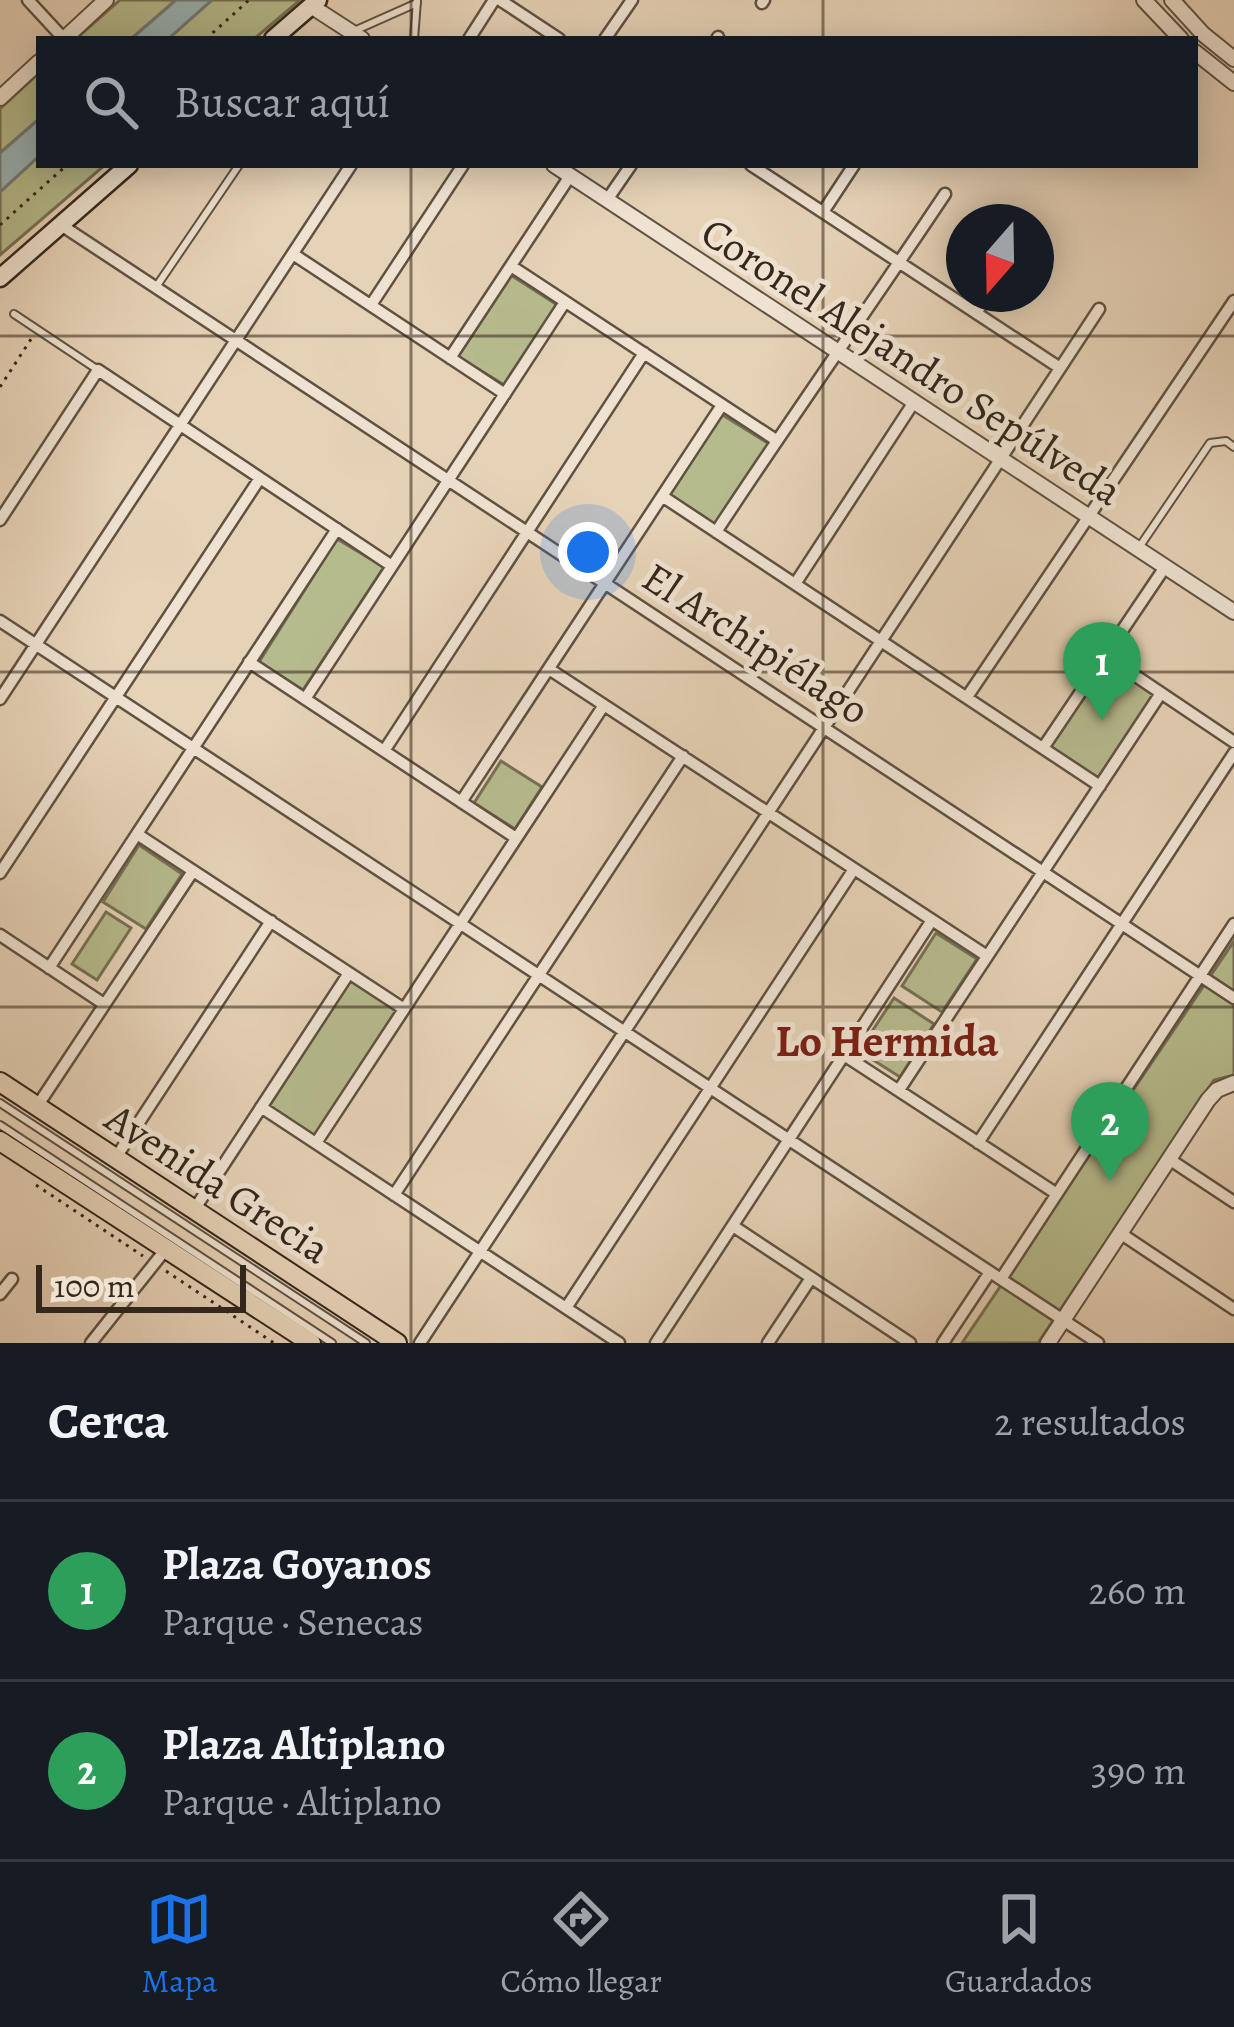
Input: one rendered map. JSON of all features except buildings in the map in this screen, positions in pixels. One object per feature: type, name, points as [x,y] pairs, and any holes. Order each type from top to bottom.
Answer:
[{"type":"main road","points":[[276,36],[314,3]]},
{"type":"main road","points":[[0,278],[126,168]]},
{"type":"main road","name":"Avenida Grecia","points":[[0,1082],[397,1343]]},
{"type":"main road","name":"Avenida Grecia","points":[[0,1145],[161,1256],[311,1343]]},
{"type":"street","points":[[28,0],[61,36]]},
{"type":"street","points":[[67,36],[106,0]]},
{"type":"street","points":[[471,36],[497,0],[516,4],[556,36]]},
{"type":"street","points":[[607,36],[632,0]]},
{"type":"street","points":[[1144,0],[1177,36]]},
{"type":"street","points":[[1172,0],[1234,59]]},
{"type":"street","points":[[314,3],[357,36]]},
{"type":"street","points":[[1198,54],[1234,83]]},
{"type":"street","points":[[0,98],[36,65]]},
{"type":"street","points":[[0,698],[349,168]]},
{"type":"street","points":[[370,305],[461,168]]},
{"type":"street","name":"Coronel Alejandro Sepúlveda","points":[[558,168],[1234,612]]},
{"type":"street","points":[[607,200],[629,168]]},
{"type":"street","points":[[756,168],[1060,368]]},
{"type":"street","points":[[823,212],[852,168]]},
{"type":"street","points":[[450,358],[570,176]]},
{"type":"street","points":[[716,532],[945,194]]},
{"type":"street","name":"El Archipiélago","points":[[61,225],[1234,998]]},
{"type":"street","points":[[293,254],[505,394]]},
{"type":"street","points":[[511,266],[776,440]]},
{"type":"street","points":[[967,697],[1234,301]]},
{"type":"street","points":[[304,699],[565,302]]},
{"type":"street","points":[[420,1343],[1099,309]]},
{"type":"street","points":[[384,751],[644,353]]},
{"type":"street","points":[[0,520],[98,370],[392,566]]},
{"type":"street","points":[[795,584],[914,402]]},
{"type":"street","points":[[461,802],[722,405]]},
{"type":"street","points":[[0,873],[260,478]]},
{"type":"street","points":[[662,496],[1100,786]]},
{"type":"street","points":[[49,968],[337,529]]},
{"type":"street","points":[[1043,748],[1166,567]]},
{"type":"street","points":[[0,621],[1098,1343]]},
{"type":"street","points":[[1106,656],[1234,742]]},
{"type":"street","points":[[249,662],[516,838]]},
{"type":"street","points":[[549,669],[987,956]]},
{"type":"street","points":[[898,1090],[1161,693]]},
{"type":"street","points":[[316,1143],[604,705]]},
{"type":"street","points":[[978,1142],[1234,753]]},
{"type":"street","points":[[394,1195],[682,756]]},
{"type":"street","points":[[137,834],[404,1009]]},
{"type":"street","points":[[566,1308],[854,869]]},
{"type":"street","points":[[35,1108],[193,871]]},
{"type":"street","points":[[656,1343],[932,920]]},
{"type":"street","points":[[116,1159],[271,921]]},
{"type":"street","points":[[943,1343],[1057,1194],[1234,924]]},
{"type":"street","points":[[0,935],[104,1004]]},
{"type":"street","points":[[194,1210],[349,973]]},
{"type":"street","points":[[844,1055],[1057,1194]]},
{"type":"street","points":[[1048,1343],[1208,1100],[1230,1088]]},
{"type":"street","points":[[261,1107],[620,1343]]},
{"type":"street","points":[[1169,1159],[1234,1202]]},
{"type":"street","points":[[733,1226],[910,1343]]},
{"type":"street","points":[[1120,1233],[1234,1309]]},
{"type":"street","points":[[91,1343],[161,1256]]},
{"type":"street","points":[[768,1343],[811,1278]]},
{"type":"street","points":[[0,1294],[12,1279]]},
{"type":"lane","points":[[357,36],[417,2]]},
{"type":"lane","points":[[414,36],[417,2]]},
{"type":"lane","points":[[155,287],[237,168]]},
{"type":"lane","points":[[14,314],[98,370]]},
{"type":"lane","points":[[1138,549],[1210,443],[1226,441],[1234,447]]},
{"type":"lane","points":[[0,1103],[366,1343]]},
{"type":"lane","points":[[0,1125],[332,1343]]},
{"type":"path","points":[[209,36],[249,0]]},
{"type":"path","points":[[0,225],[64,168]]},
{"type":"path","points":[[0,387],[37,329]]},
{"type":"path","points":[[38,1187],[161,1256],[274,1343]]},
{"type":"green space","points":[[120,0],[176,0],[134,36],[79,36]]},
{"type":"green space","points":[[212,0],[300,0],[258,36],[171,36]]},
{"type":"green space","points":[[36,76],[36,122],[0,153],[0,109]]},
{"type":"green space","points":[[36,159],[36,168],[102,168],[0,255],[0,192]]},
{"type":"green space","points":[[509,274],[559,306],[506,386],[457,356]]},
{"type":"green space","points":[[721,414],[771,445],[716,527],[667,495]]},
{"type":"green space","points":[[337,539],[384,567],[303,690],[259,662]]},
{"type":"green space","points":[[1107,662],[1155,696],[1098,780],[1047,747]]},
{"type":"green space","points":[[501,761],[542,787],[515,829],[474,803]]},
{"type":"green space","points":[[139,845],[182,874],[146,929],[103,902]]},
{"type":"green space","points":[[106,912],[131,928],[97,980],[72,964]]},
{"type":"green space","points":[[936,933],[977,959],[942,1012],[902,986]]},
{"type":"green space","points":[[1234,941],[1234,1075],[1214,1080],[1038,1343],[962,1343]]},
{"type":"green space","points":[[350,980],[398,1010],[314,1138],[268,1108]]},
{"type":"green space","points":[[894,998],[934,1024],[900,1077],[859,1051]]},
{"type":"water","points":[[176,0],[212,0],[171,36],[134,36]]},
{"type":"water","points":[[36,122],[36,159],[0,192],[0,153]]},
{"type":"place","name":"Plaza Goyanos","points":[[1102,721]]},
{"type":"place","name":"Plaza Altiplano","points":[[1110,1181]]},
{"type":"district","name":"Lo Hermida","points":[[887,1041]]}]
